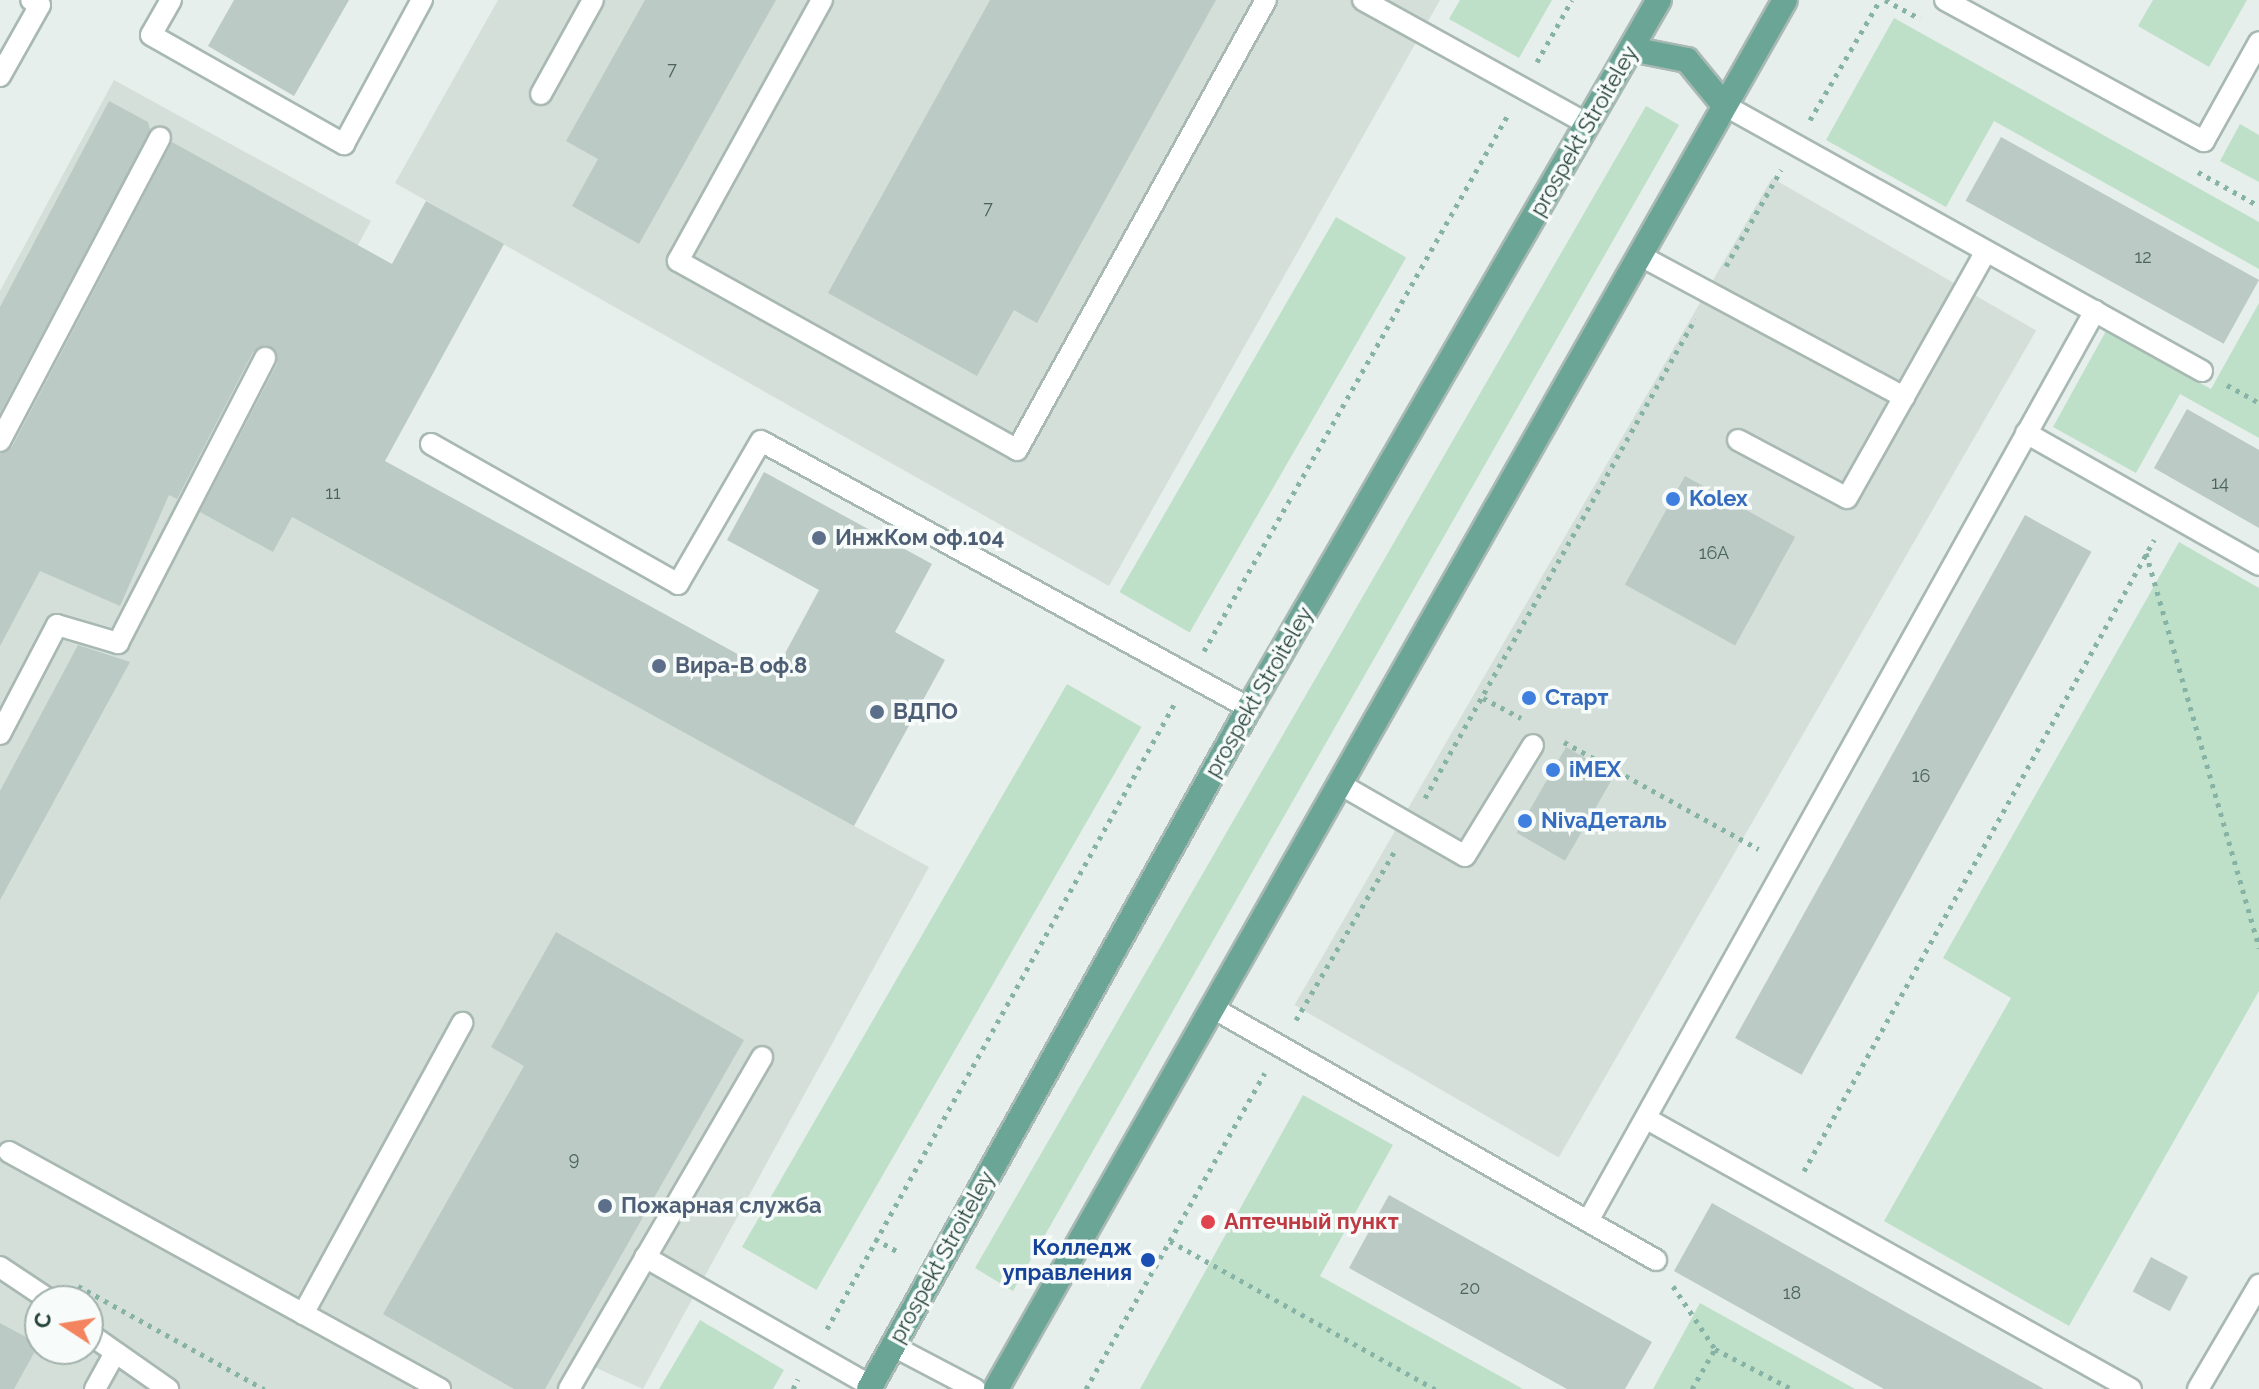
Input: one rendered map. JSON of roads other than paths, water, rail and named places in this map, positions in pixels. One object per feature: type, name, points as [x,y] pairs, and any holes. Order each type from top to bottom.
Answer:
[{"type":"main road","name":"prospekt Stroiteley","points":[[870,1387],[1249,708],[1659,0]]},
{"type":"main road","points":[[1005,1386],[1211,1007],[1785,0]]},
{"type":"main road","points":[[1631,49],[1687,60],[1724,105]]},
{"type":"lane","points":[[0,76],[40,5],[31,0]]},
{"type":"lane","points":[[171,0],[151,35],[344,144],[422,0]]},
{"type":"lane","points":[[541,94],[593,0]]},
{"type":"lane","points":[[822,0],[678,261],[1017,450],[1266,0]]},
{"type":"lane","points":[[1945,0],[2204,141],[2259,42]]},
{"type":"lane","points":[[1373,2],[1589,125]]},
{"type":"lane","points":[[1724,105],[2202,371]]},
{"type":"lane","points":[[0,441],[160,138]]},
{"type":"lane","points":[[1738,440],[1847,498],[1986,251]]},
{"type":"lane","points":[[1639,255],[1904,397]]},
{"type":"lane","points":[[1588,1221],[2095,311]]},
{"type":"lane","points":[[0,734],[57,625],[118,643],[265,358]]},
{"type":"lane","points":[[2026,433],[2259,565]]},
{"type":"lane","points":[[431,444],[678,584],[761,441],[1249,708]]},
{"type":"lane","points":[[1338,783],[1465,856],[1533,745]]},
{"type":"lane","points":[[1211,1007],[1656,1260]]},
{"type":"lane","points":[[303,1314],[462,1023]]},
{"type":"lane","points":[[569,1389],[762,1057]]},
{"type":"lane","points":[[1647,1119],[2131,1389]]},
{"type":"lane","points":[[9,1152],[440,1389]]},
{"type":"lane","points":[[645,1257],[870,1387]]},
{"type":"lane","points":[[0,1267],[27,1285]]},
{"type":"lane","points":[[2198,1389],[2259,1285]]},
{"type":"lane","points":[[893,1346],[975,1389]]},
{"type":"lane","points":[[104,1348],[113,1357],[168,1389]]},
{"type":"lane","points":[[95,1389],[113,1357]]},
{"type":"place","name":"Kolex","points":[[1673,499]]},
{"type":"place","name":"ИнжКом оф.104","points":[[819,538]]},
{"type":"place","name":"Вира-В оф.8","points":[[659,666]]},
{"type":"place","name":"Старт","points":[[1529,698]]},
{"type":"place","name":"ВДПО","points":[[877,712]]},
{"type":"place","name":"iMEX","points":[[1553,770]]},
{"type":"place","name":"NivaДеталь","points":[[1525,821]]},
{"type":"place","name":"Пожарная служба","points":[[605,1206]]},
{"type":"place","name":"Аптечный пункт","points":[[1208,1222]]},
{"type":"place","name":"Колледж управления","points":[[1148,1260]]}]
